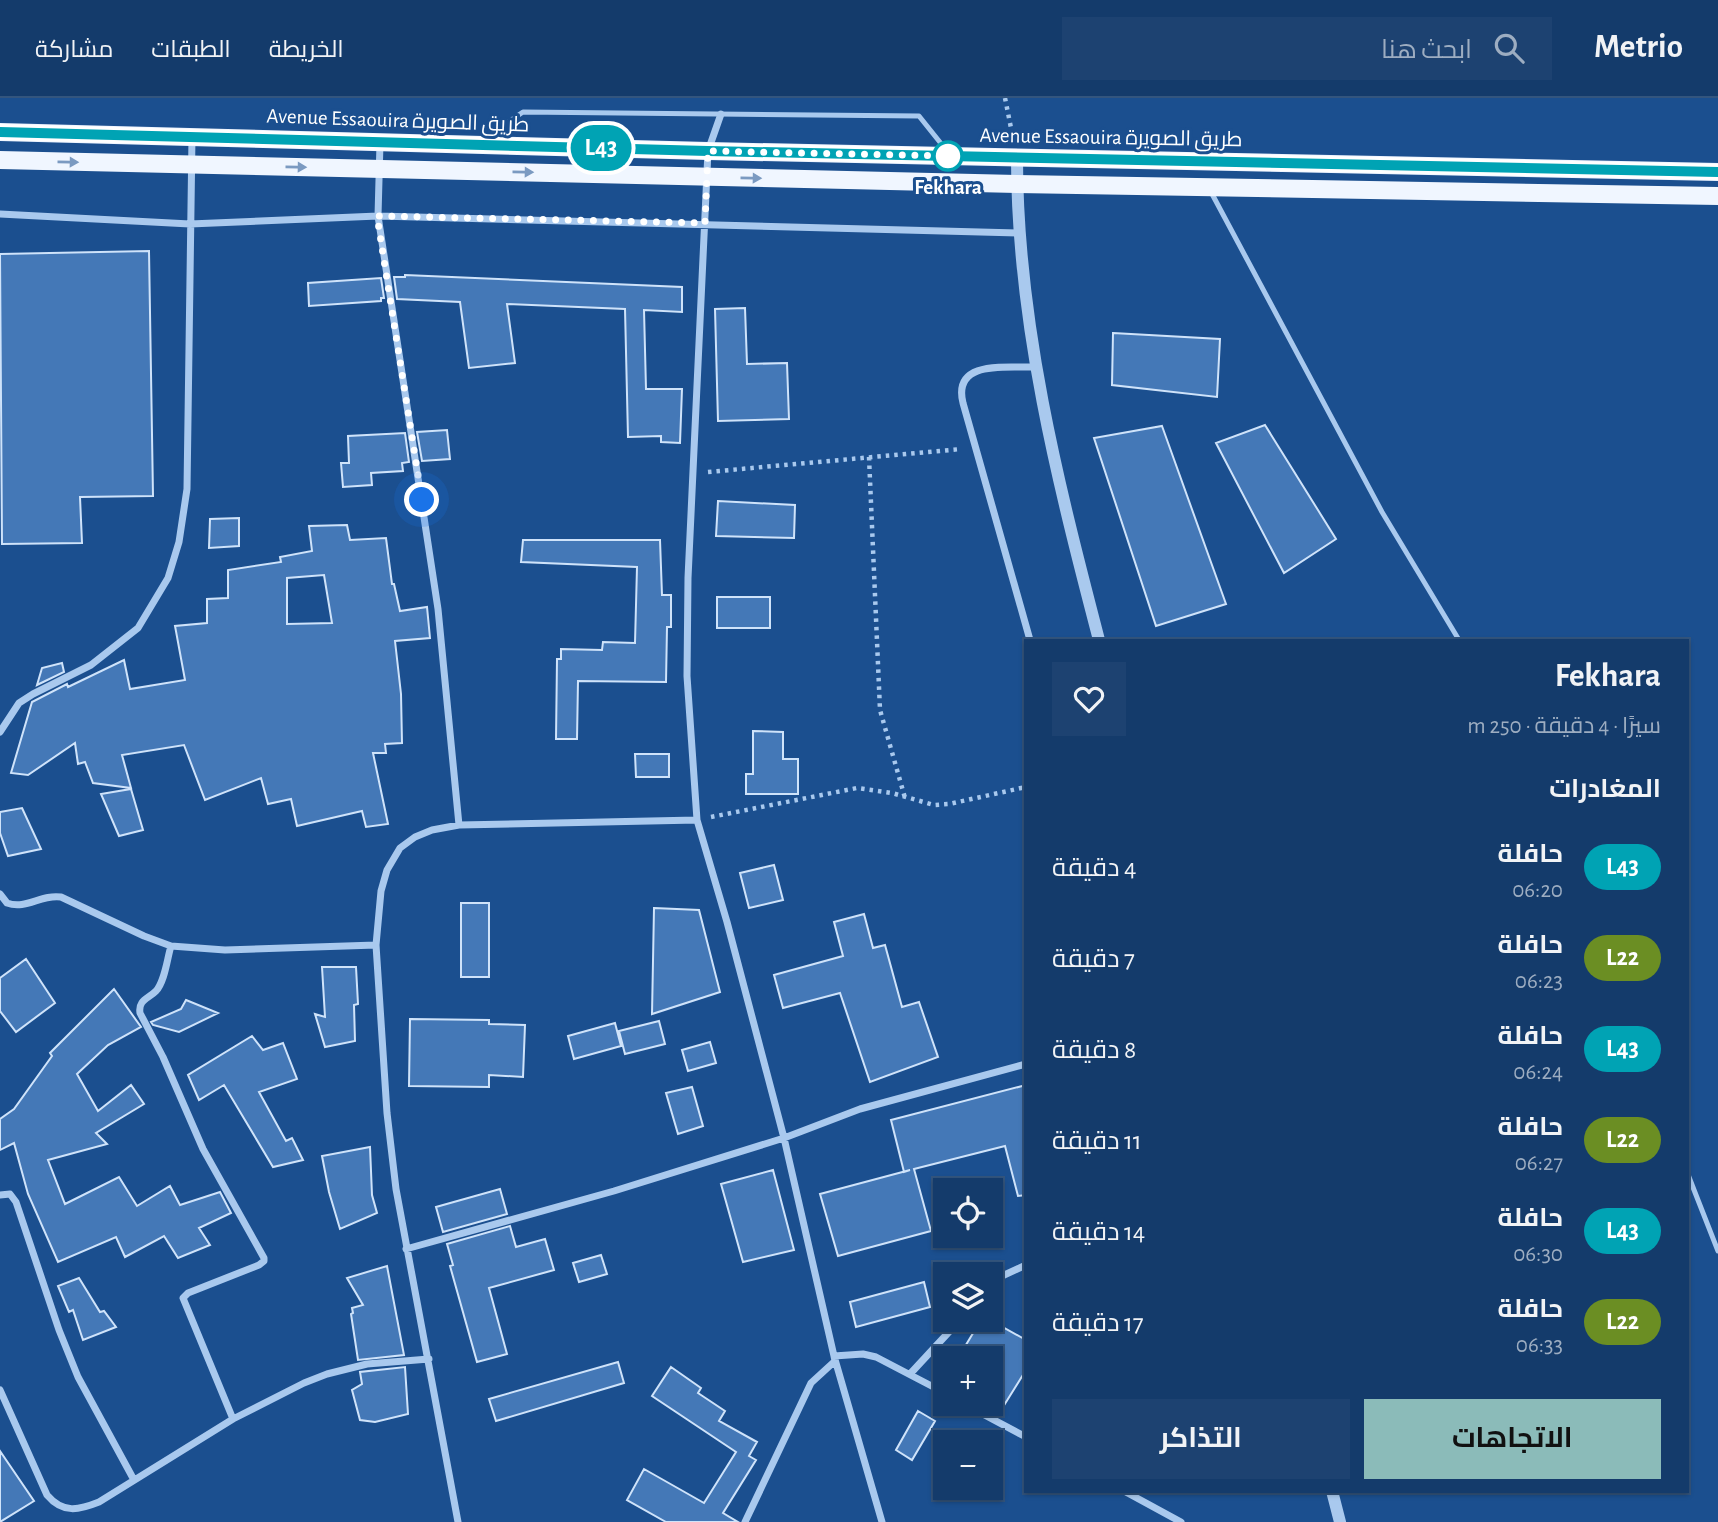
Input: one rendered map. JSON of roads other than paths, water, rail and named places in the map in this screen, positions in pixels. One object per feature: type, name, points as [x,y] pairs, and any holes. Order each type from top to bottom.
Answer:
[{"type":"main road","name":"Avenue Essaouira طريق الصويرة","points":[[0,132],[708,151],[1718,172]]},
{"type":"main road","points":[[0,160],[1017,184],[1718,196]]},
{"type":"street","points":[[721,114],[708,151],[688,578],[687,676],[697,820],[727,922],[784,1139],[834,1356],[882,1522]]},
{"type":"street","points":[[0,732],[19,703],[91,665],[138,628],[168,578],[180,542],[187,489],[192,137]]},
{"type":"street","points":[[380,142],[377,216],[438,609],[458,825]]},
{"type":"street","points":[[1017,158],[1020,233],[1036,367],[1063,502],[1099,639]]},
{"type":"street","points":[[0,214],[190,224],[377,216],[1020,233]]},
{"type":"street","points":[[1030,639],[961,396],[965,379],[971,373],[990,368],[1036,367]]},
{"type":"street","points":[[458,1522],[406,1249],[387,1113],[376,945],[381,891],[387,870],[400,848],[423,833],[458,825],[697,820]]},
{"type":"street","points":[[0,894],[12,905],[21,906],[47,897],[61,897],[171,946],[225,950],[376,945]]},
{"type":"street","points":[[171,946],[158,989],[142,1001],[139,1013],[163,1057],[203,1149],[264,1258],[259,1265],[188,1293],[183,1298],[233,1419]]},
{"type":"street","points":[[406,1249],[614,1192],[784,1139],[860,1109],[1024,1065]]},
{"type":"street","points":[[0,1195],[10,1194],[16,1202],[78,1377],[134,1480]]},
{"type":"street","points":[[1003,1276],[1024,1266]]},
{"type":"street","points":[[910,1374],[949,1332]]},
{"type":"street","points":[[834,1356],[863,1354],[876,1357],[933,1386]]},
{"type":"street","points":[[745,1522],[811,1382],[835,1361],[834,1356]]},
{"type":"street","points":[[0,1390],[47,1495],[54,1504],[77,1510],[99,1502],[233,1419],[304,1382],[367,1364],[429,1359]]},
{"type":"street","points":[[987,1416],[1024,1436]]},
{"type":"street","points":[[1128,1493],[1181,1522]]},
{"type":"street","points":[[1333,1493],[1340,1522]]},
{"type":"lane","points":[[474,145],[523,112],[919,116],[951,156]]},
{"type":"lane","points":[[1206,162],[1208,187],[1382,512],[1457,639]]},
{"type":"lane","points":[[1689,1177],[1718,1251]]},
{"type":"place","name":"Fekhara","points":[[948,156]]}]
